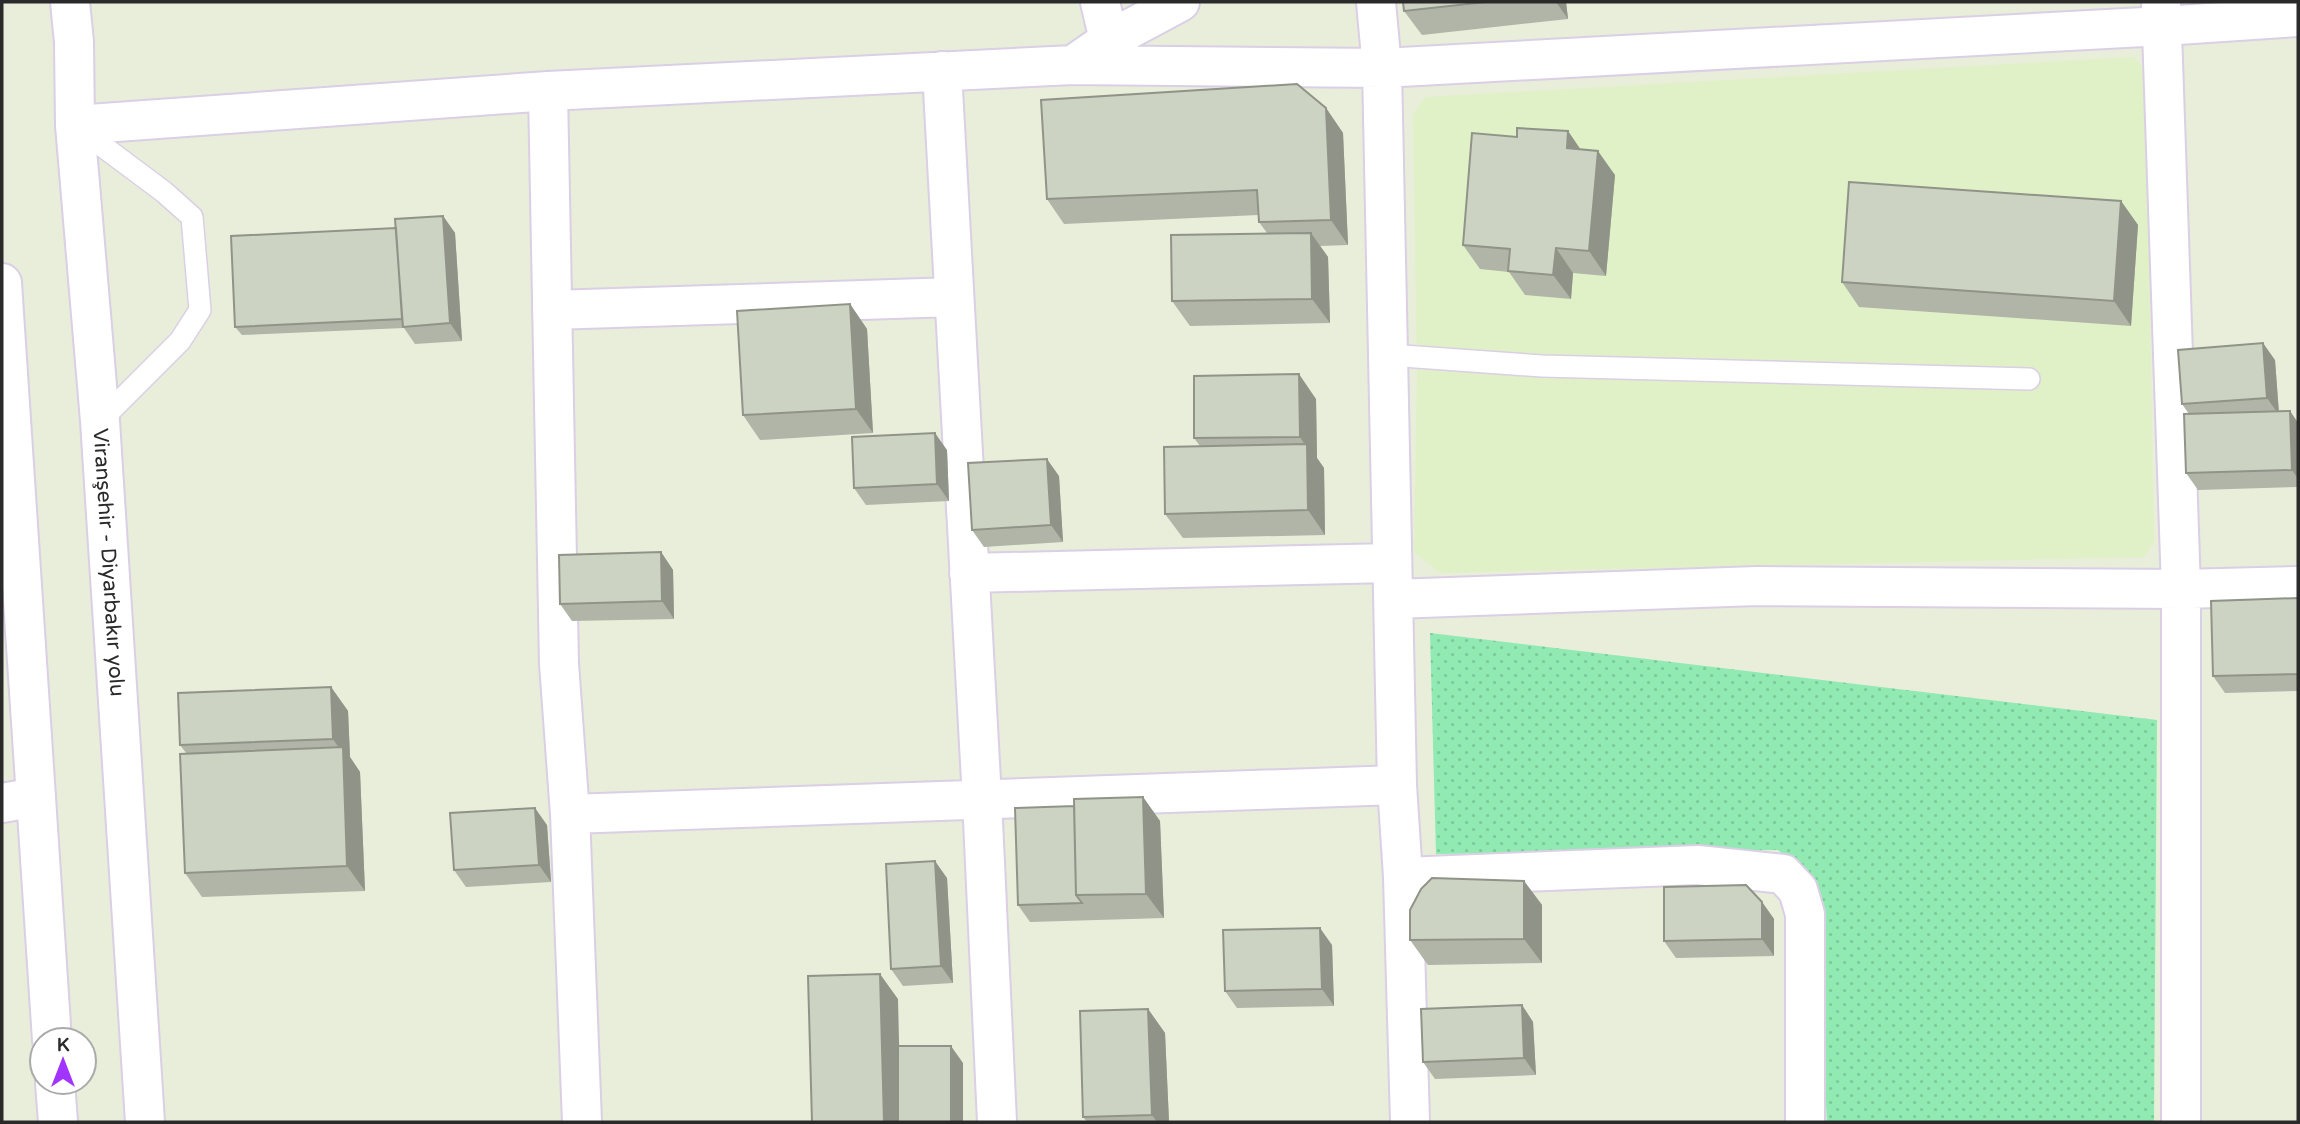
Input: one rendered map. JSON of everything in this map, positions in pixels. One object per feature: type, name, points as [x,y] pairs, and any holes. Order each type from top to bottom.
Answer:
[{"type":"street","name":"Viranşehir - Diyarbakır yolu","points":[[70,2],[74,42],[75,125],[100,421],[145,1122]]},
{"type":"street","points":[[1100,2],[1109,40]]},
{"type":"street","points":[[1073,65],[1109,40],[1180,2]]},
{"type":"street","points":[[1376,2],[1382,68],[1397,785],[1403,877],[1410,1122]]},
{"type":"street","points":[[75,125],[548,91],[1073,65],[1382,68],[2162,14],[2298,17]]},
{"type":"street","points":[[2162,14],[2181,589],[2181,1122]]},
{"type":"street","points":[[942,72],[997,1122]]},
{"type":"street","points":[[548,91],[559,664],[570,814],[582,1122]]},
{"type":"street","points":[[2,283],[19,800],[50,1026]]},
{"type":"street","points":[[552,310],[954,297]]},
{"type":"street","points":[[970,573],[1757,586],[2181,589],[2298,586]]},
{"type":"street","points":[[570,814],[1397,785]]},
{"type":"street","points":[[1403,877],[1698,865],[1783,874],[1798,890],[1805,914],[1805,1122]]},
{"type":"street","points":[[56,1096],[58,1122]]},
{"type":"lane","points":[[75,125],[192,216],[200,310],[180,341],[100,421]]},
{"type":"lane","points":[[1389,355],[1542,366],[2029,379]]},
{"type":"shaded area","points":[[2134,57],[2146,71],[2154,542],[2144,557],[1440,573],[1414,552],[1417,375],[1413,115],[1425,97]]},
{"type":"green space","points":[[1430,633],[2157,720],[2154,1122],[1827,1122],[1813,880],[1778,850],[1436,854]]},
{"type":"building","points":[[1403,2],[1486,2],[1404,11]]},
{"type":"building","points":[[1297,84],[1326,108],[1331,220],[1259,222],[1257,190],[1047,199],[1041,100]]},
{"type":"building","points":[[1517,128],[1568,131],[1567,148],[1598,151],[1589,251],[1556,248],[1553,275],[1508,271],[1510,249],[1463,245],[1472,133],[1517,137]]},
{"type":"building","points":[[1849,182],[2121,201],[2114,301],[1842,282]]},
{"type":"building","points":[[443,216],[450,323],[403,327],[395,219]]},
{"type":"building","points":[[396,228],[402,319],[235,327],[231,236]]},
{"type":"building","points":[[1311,233],[1312,299],[1172,301],[1171,235]]},
{"type":"building","points":[[850,304],[856,409],[743,415],[737,311]]},
{"type":"building","points":[[2263,343],[2267,398],[2182,404],[2178,350]]},
{"type":"building","points":[[1299,374],[1300,437],[1194,438],[1194,376]]},
{"type":"building","points":[[2290,411],[2292,470],[2186,473],[2184,414]]},
{"type":"building","points":[[935,433],[937,484],[854,488],[852,437]]},
{"type":"building","points":[[1307,444],[1308,510],[1165,514],[1164,447]]},
{"type":"building","points":[[1047,459],[1051,525],[972,530],[968,463]]},
{"type":"building","points":[[661,552],[662,601],[560,604],[559,555]]},
{"type":"building","points":[[2298,598],[2298,674],[2213,676],[2211,601]]},
{"type":"building","points":[[331,687],[333,739],[180,745],[178,693]]},
{"type":"building","points":[[343,747],[347,866],[185,873],[180,754]]},
{"type":"building","points":[[1143,797],[1146,894],[1076,895],[1074,799]]},
{"type":"building","points":[[1074,806],[1076,895],[1082,903],[1018,905],[1015,808]]},
{"type":"building","points":[[535,808],[539,865],[454,870],[450,813]]},
{"type":"building","points":[[935,861],[941,966],[891,969],[886,864]]},
{"type":"building","points":[[1432,878],[1524,881],[1524,939],[1410,940],[1410,910],[1421,889]]},
{"type":"building","points":[[1746,885],[1762,902],[1762,939],[1664,941],[1664,887]]},
{"type":"building","points":[[1320,928],[1322,989],[1225,991],[1223,930]]},
{"type":"building","points":[[880,974],[884,1122],[812,1122],[808,976]]},
{"type":"building","points":[[1522,1005],[1524,1058],[1423,1062],[1421,1009]]},
{"type":"building","points":[[1148,1009],[1152,1115],[1083,1117],[1080,1011]]},
{"type":"building","points":[[898,1046],[951,1046],[951,1122],[898,1122]]}]
